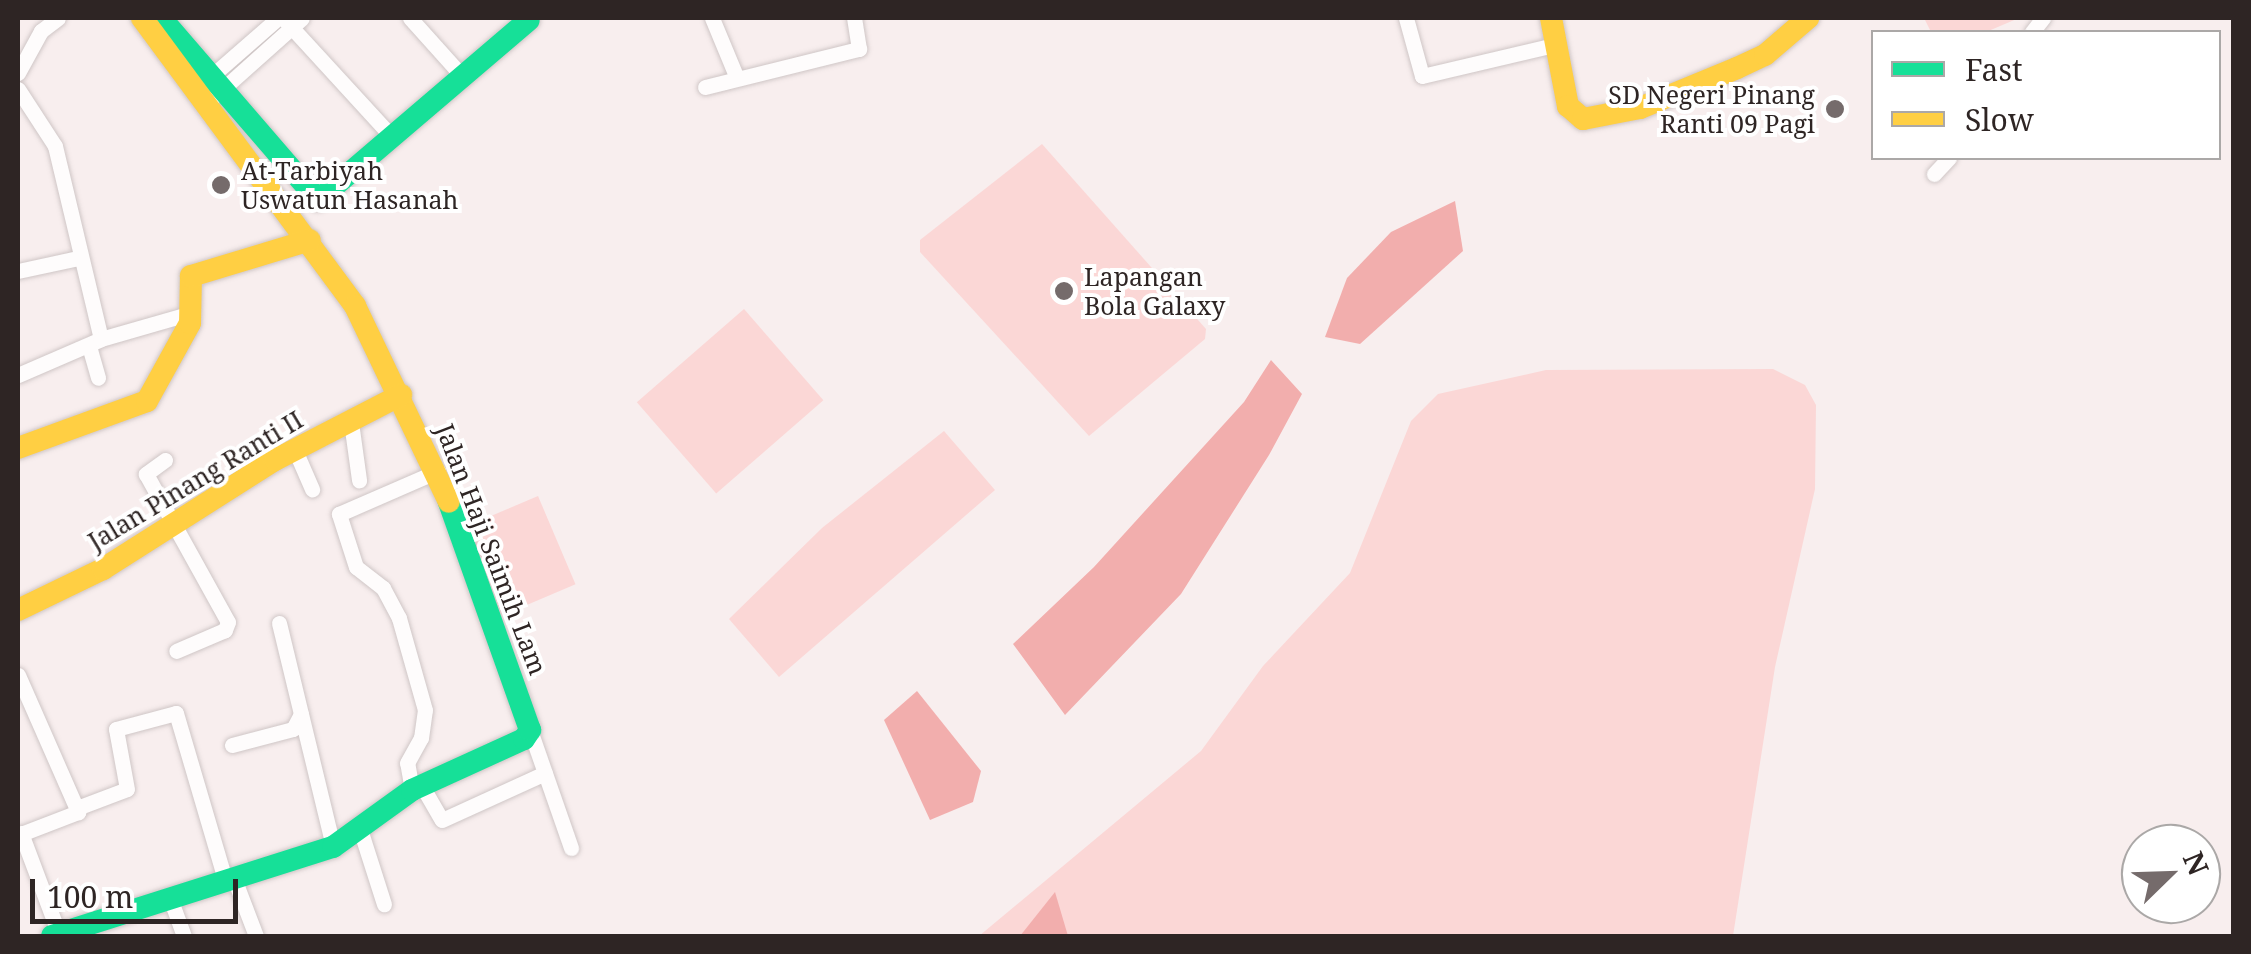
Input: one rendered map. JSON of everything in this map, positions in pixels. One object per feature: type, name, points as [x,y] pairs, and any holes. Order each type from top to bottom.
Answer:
[{"type":"street","points":[[18,73],[42,31],[58,18]]},
{"type":"street","name":"Jalan Haji Saimih Lam","points":[[142,18],[198,99],[310,240],[354,306],[438,471],[529,727]]},
{"type":"street","points":[[161,18],[322,200],[529,18]]},
{"type":"street","points":[[410,18],[463,78]]},
{"type":"street","points":[[712,18],[736,76]]},
{"type":"street","points":[[706,87],[736,76],[859,49],[854,18]]},
{"type":"street","points":[[1406,18],[1418,73],[1430,76],[1558,44]]},
{"type":"street","points":[[1552,18],[1568,106],[1583,119],[1640,108],[1765,55],[1808,18]]},
{"type":"street","points":[[198,99],[289,20],[393,138]]},
{"type":"street","points":[[18,90],[55,146],[95,342],[98,378]]},
{"type":"street","points":[[1934,174],[1947,160]]},
{"type":"street","points":[[18,448],[147,402],[191,314],[191,276],[310,240]]},
{"type":"street","points":[[18,270],[78,258]]},
{"type":"street","points":[[18,375],[95,342],[191,314]]},
{"type":"street","name":"Jalan Pinang Ranti II","points":[[18,610],[174,528],[295,450],[400,396]]},
{"type":"street","points":[[351,422],[359,480]]},
{"type":"street","points":[[295,450],[312,490]]},
{"type":"street","points":[[164,460],[146,474],[228,622],[225,630],[176,651]]},
{"type":"street","points":[[438,471],[339,514],[356,567],[383,588],[399,618],[425,710],[421,738],[407,763],[417,788],[442,820],[544,774]]},
{"type":"street","points":[[279,622],[333,846]]},
{"type":"street","points":[[18,675],[77,808],[77,814],[20,834],[57,936],[333,846],[417,788],[524,740],[529,727]]},
{"type":"street","points":[[77,808],[128,789],[116,729],[176,713],[230,882],[256,936]]},
{"type":"street","points":[[232,745],[293,729],[301,714]]},
{"type":"street","points":[[529,727],[571,848]]},
{"type":"street","points":[[360,829],[384,904]]},
{"type":"street","points":[[170,898],[184,936]]},
{"type":"shaded area","points":[[1924,18],[2019,18],[1991,30],[1930,30]]},
{"type":"shaded area","name":"Lapangan Bola Galaxy","points":[[1042,144],[1206,329],[1205,339],[1089,436],[920,252],[920,240]]},
{"type":"shaded area","points":[[1455,201],[1463,251],[1360,344],[1325,337],[1347,278],[1391,232]]},
{"type":"shaded area","points":[[744,309],[823,400],[716,493],[637,402]]},
{"type":"shaded area","points":[[1271,360],[1302,394],[1269,455],[1181,594],[1065,715],[1013,644],[1094,567],[1244,402]]},
{"type":"shaded area","points":[[1773,369],[1805,385],[1816,405],[1815,489],[1775,667],[1733,936],[979,936],[1201,751],[1263,666],[1350,573],[1411,421],[1438,394],[1546,370]]},
{"type":"shaded area","points":[[944,431],[995,490],[779,677],[729,619],[822,528]]},
{"type":"shaded area","points":[[538,496],[576,584],[499,617],[462,528]]},
{"type":"shaded area","points":[[917,691],[981,771],[973,802],[930,820],[884,720]]},
{"type":"shaded area","points":[[1055,892],[1068,936],[1020,936]]},
{"type":"traffic: fast","points":[[161,18],[318,200],[529,20]]},
{"type":"traffic: fast","points":[[52,936],[333,847],[412,790],[524,739],[530,730],[449,502]]},
{"type":"traffic: slow","points":[[142,18],[355,306],[449,502]]},
{"type":"traffic: slow","points":[[1551,18],[1568,106],[1583,119],[1640,108],[1737,68],[1765,55],[1808,18]]},
{"type":"traffic: slow","points":[[18,448],[147,401],[190,323],[191,276],[310,240]]},
{"type":"traffic: slow","points":[[18,610],[103,569],[275,460],[401,395]]},
{"type":"place","name":"SD Negeri Pinang Ranti 09 Pagi","points":[[1835,109]]},
{"type":"place","name":"At-Tarbiyah Uswatun Hasanah","points":[[221,185]]},
{"type":"place","name":"Lapangan Bola Galaxy","points":[[1064,291]]}]
